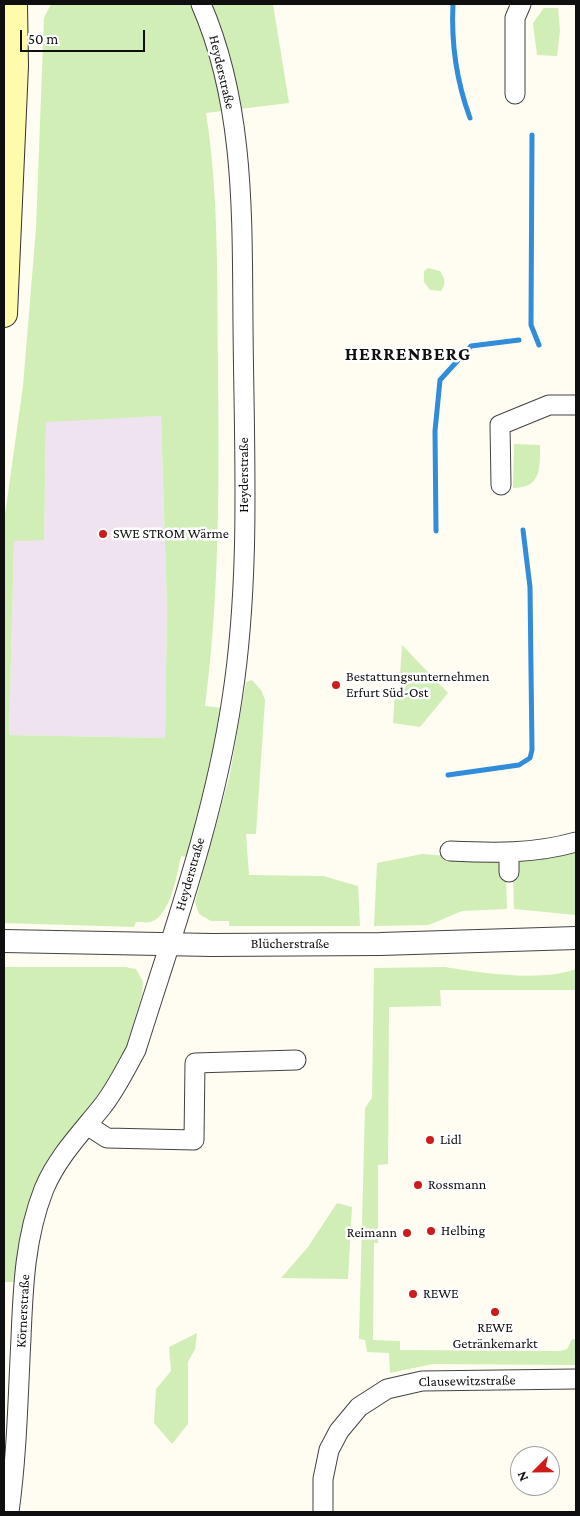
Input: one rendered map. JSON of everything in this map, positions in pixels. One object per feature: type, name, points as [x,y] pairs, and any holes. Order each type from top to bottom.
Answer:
[{"type":"main road","points":[[4,314],[16,66],[14,4]]},
{"type":"street","name":"Heyderstraße","points":[[170,943],[215,782],[232,697],[241,621],[245,518],[240,170],[222,58],[201,4]]},
{"type":"street","points":[[515,94],[515,18],[521,4]]},
{"type":"street","points":[[501,485],[500,425],[549,405],[576,404]]},
{"type":"street","points":[[450,851],[509,863],[534,851],[576,842]]},
{"type":"street","name":"Blücherstraße","points":[[4,941],[380,944],[576,938]]},
{"type":"street","name":"Körnerstraße","points":[[9,1512],[15,1469],[24,1282],[28,1241],[45,1187],[70,1145],[120,1080],[136,1050],[170,943]]},
{"type":"street","points":[[87,1125],[108,1138],[194,1140],[196,1063],[296,1060]]},
{"type":"street","name":"Clausewitzstraße","points":[[323,1512],[323,1479],[329,1450],[339,1431],[359,1407],[387,1390],[422,1381],[576,1379]]},
{"type":"shaded area","points":[[161,416],[167,609],[165,738],[9,735],[14,540],[44,540],[46,421]]},
{"type":"green space","points":[[51,4],[273,4],[289,103],[206,113],[215,207],[218,302],[218,536],[214,621],[205,706],[222,708],[188,857],[181,856],[172,893],[164,911],[151,922],[136,922],[134,927],[4,923],[4,522],[23,386],[36,228],[44,18]],"holes":[[[161,416],[167,609],[165,738],[9,735],[14,541],[44,540],[46,422]]]},
{"type":"green space","points":[[544,8],[558,8],[560,31],[557,56],[537,55],[533,23]]},
{"type":"green space","points":[[428,268],[440,271],[442,274],[444,286],[441,291],[430,290],[424,282],[424,271]]},
{"type":"green space","points":[[514,444],[540,445],[540,461],[534,480],[522,487],[513,488]]},
{"type":"green space","points":[[402,645],[448,693],[420,727],[393,723],[395,690],[399,690]]},
{"type":"green space","points":[[252,680],[261,690],[265,700],[256,834],[246,834],[249,875],[323,876],[358,886],[360,926],[229,926],[229,921],[211,921],[199,914],[195,902],[230,774],[246,682]]},
{"type":"green space","points":[[576,846],[576,915],[514,909],[513,872],[518,872],[520,857]]},
{"type":"green space","points":[[422,854],[497,860],[506,872],[507,909],[462,911],[429,925],[374,926],[377,863]]},
{"type":"green space","points":[[4,967],[125,967],[136,969],[143,982],[142,994],[126,1047],[114,1076],[96,1102],[64,1141],[16,1282],[4,1282]]},
{"type":"green space","points":[[445,967],[493,974],[529,976],[562,973],[576,969],[576,990],[440,990],[441,1006],[389,1007],[388,1164],[378,1165],[378,1243],[374,1243],[373,1340],[400,1341],[400,1350],[561,1351],[567,1349],[572,1339],[576,1339],[576,1365],[433,1364],[390,1373],[389,1353],[367,1352],[365,1340],[359,1339],[365,1108],[372,1098],[374,968]]},
{"type":"green space","points":[[337,1203],[352,1207],[348,1279],[281,1278],[308,1247]]},
{"type":"green space","points":[[197,1333],[195,1349],[188,1362],[188,1424],[172,1444],[154,1423],[156,1389],[171,1371],[169,1347]]},
{"type":"waterway","points":[[453,4],[453,33],[458,76],[470,118]]},
{"type":"waterway","points":[[532,135],[531,325],[539,345]]},
{"type":"waterway","points":[[436,531],[435,431],[440,380],[471,346],[519,340]]},
{"type":"waterway","points":[[448,775],[519,765],[530,758],[532,750],[530,587],[523,530]]},
{"type":"place","name":"SWE STROM Wärme","points":[[103,534]]},
{"type":"place","name":"Bestattungsunternehmen Erfurt Süd-Ost","points":[[336,685]]},
{"type":"place","name":"Lidl","points":[[430,1140]]},
{"type":"place","name":"Rossmann","points":[[418,1185]]},
{"type":"place","name":"Helbing","points":[[431,1231]]},
{"type":"place","name":"Reimann","points":[[407,1233]]},
{"type":"place","name":"REWE","points":[[413,1294]]},
{"type":"place","name":"REWE Getränkemarkt","points":[[495,1312]]},
{"type":"district","name":"HERRENBERG","points":[[408,354]]}]
